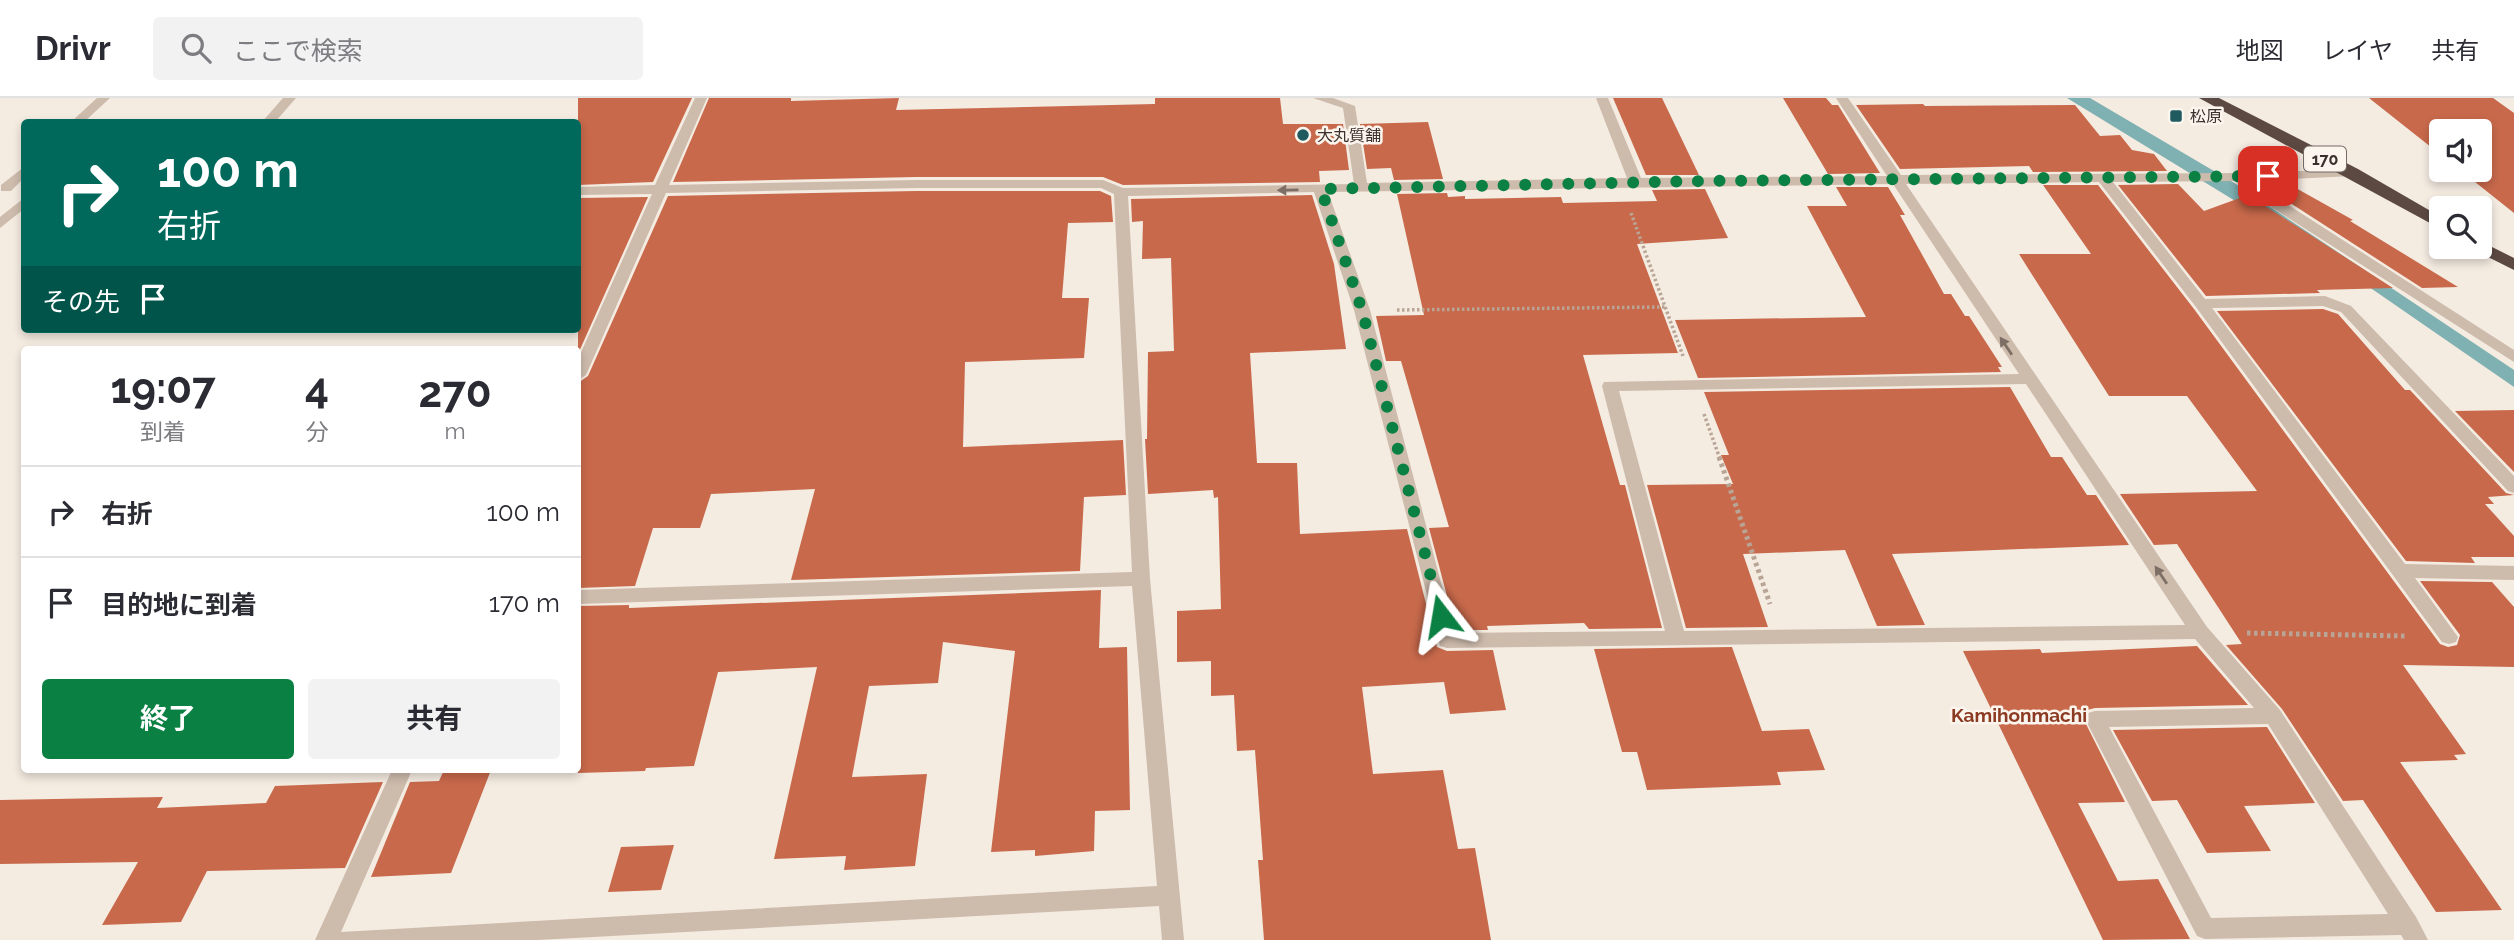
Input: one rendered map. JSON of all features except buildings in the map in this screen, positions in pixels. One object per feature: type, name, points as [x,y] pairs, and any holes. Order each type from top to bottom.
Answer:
[{"type":"highway","name":"170","points":[[2207,98],[2352,172],[2429,217]]},
{"type":"highway","points":[[2492,253],[2514,265]]},
{"type":"street","points":[[81,119],[104,98]]},
{"type":"street","points":[[271,119],[290,98]]},
{"type":"street","points":[[581,369],[701,98]]},
{"type":"street","points":[[1319,98],[1349,107],[1361,188]]},
{"type":"street","points":[[1602,98],[1636,183]]},
{"type":"street","points":[[1842,98],[1895,181],[2200,632],[2273,716],[2413,932]]},
{"type":"street","points":[[581,191],[916,184],[1103,184],[1121,192],[1620,183],[2234,177],[2352,172]]},
{"type":"street","points":[[3,188],[21,173]]},
{"type":"street","points":[[2234,177],[2514,357]]},
{"type":"street","points":[[2103,178],[2201,304],[2449,637]]},
{"type":"street","points":[[3,188],[21,191]]},
{"type":"street","points":[[1321,189],[1362,310],[1447,641],[2200,632]]},
{"type":"street","points":[[1121,192],[1141,579],[1173,940]]},
{"type":"street","points":[[0,224],[21,205]]},
{"type":"street","points":[[2201,304],[2325,301],[2346,309],[2514,487]]},
{"type":"street","points":[[1677,639],[1610,386],[2028,379]]},
{"type":"street","points":[[2400,571],[2514,573]]},
{"type":"street","points":[[581,597],[1141,579]]},
{"type":"street","points":[[2273,716],[2095,719],[2205,929],[2413,932]]},
{"type":"street","points":[[326,940],[401,773]]},
{"type":"street","points":[[347,940],[588,933],[1170,895]]},
{"type":"path","points":[[1620,183],[1781,636]]},
{"type":"path","points":[[1362,310],[1665,307]]},
{"type":"path","points":[[2200,632],[2449,637]]},
{"type":"water","points":[[2067,98],[2090,98],[2236,184],[2514,370],[2514,387],[2317,251]]},
{"type":"place","name":"松原","points":[[2176,116]]},
{"type":"place","name":"大丸質舗","points":[[1303,135]]},
{"type":"district","name":"Kamihonmachi","points":[[2019,715]]},
{"type":"route","points":[[1441,616],[1362,310],[1321,189],[1704,181],[2268,176]]}]
